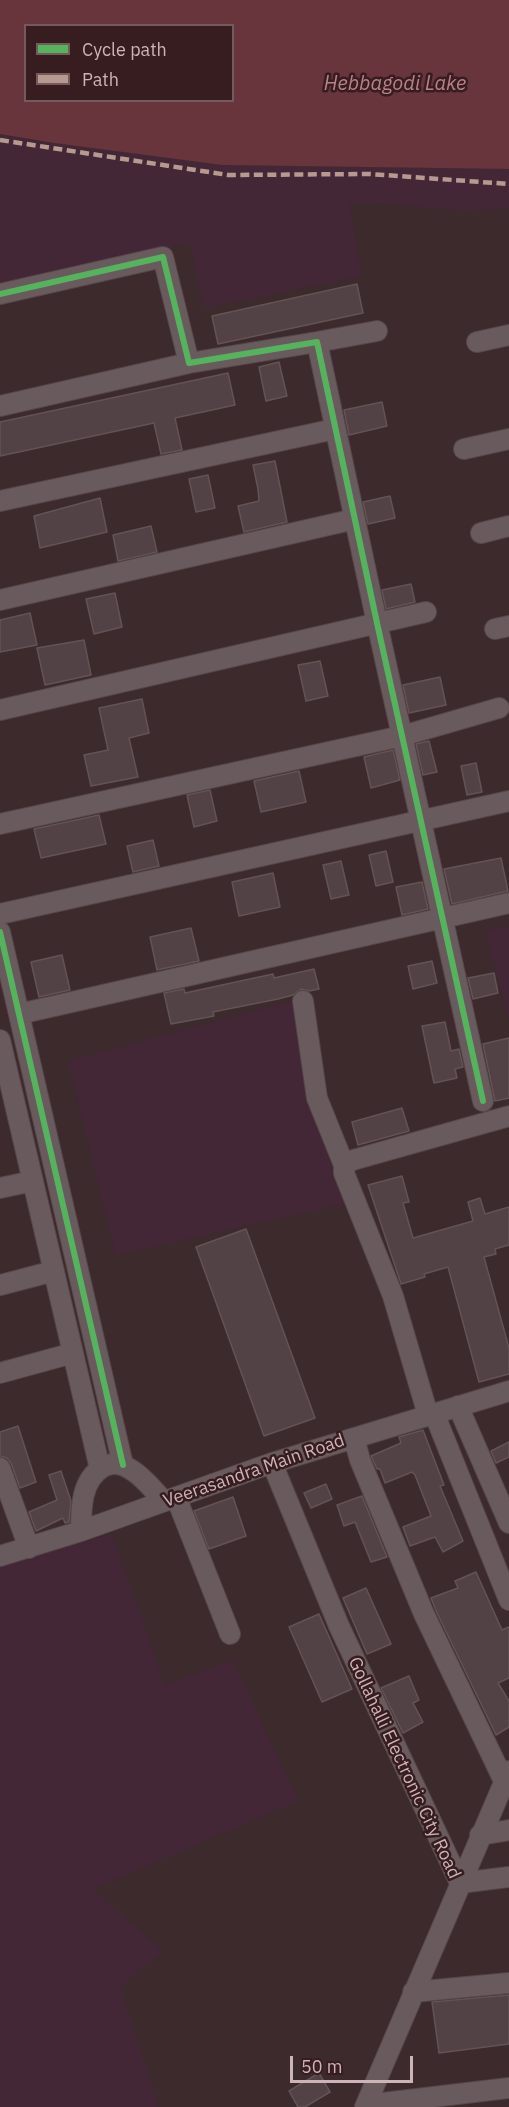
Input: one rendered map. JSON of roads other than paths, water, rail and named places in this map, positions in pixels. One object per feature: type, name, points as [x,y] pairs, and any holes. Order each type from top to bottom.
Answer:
[{"type":"street","points":[[0,294],[163,257],[189,363]]},
{"type":"street","points":[[0,406],[189,363],[377,331]]},
{"type":"street","points":[[477,342],[509,335]]},
{"type":"street","points":[[317,342],[483,1101]]},
{"type":"street","points":[[0,501],[335,429]]},
{"type":"street","points":[[464,448],[509,439]]},
{"type":"street","points":[[0,600],[355,519]]},
{"type":"street","points":[[481,533],[509,526]]},
{"type":"street","points":[[0,710],[426,612]]},
{"type":"street","points":[[0,824],[402,736],[499,708]]},
{"type":"street","points":[[0,914],[509,801]]},
{"type":"street","points":[[20,1014],[509,903]]},
{"type":"street","points":[[0,932],[123,1465]]},
{"type":"street","points":[[303,1001],[317,1098],[393,1296],[431,1414],[509,1600]]},
{"type":"street","points":[[0,1040],[4,1080],[33,1181],[100,1469]]},
{"type":"street","points":[[344,1165],[364,1157],[509,1116]]},
{"type":"street","points":[[0,1188],[33,1181]]},
{"type":"street","points":[[0,1285],[54,1271]]},
{"type":"street","points":[[0,1373],[75,1361],[100,1363]]},
{"type":"street","name":"Veerasandra Main Road","points":[[0,1556],[81,1531],[272,1463],[509,1391]]},
{"type":"street","points":[[458,1406],[509,1523]]},
{"type":"street","points":[[354,1438],[360,1460],[424,1614],[506,1776],[460,1882],[509,1878]]},
{"type":"street","points":[[81,1531],[81,1508],[86,1487],[100,1469],[115,1463],[123,1465],[145,1480],[170,1499],[230,1634]]},
{"type":"street","name":"Gollahalli Electronic City Road","points":[[272,1463],[339,1626],[460,1882],[365,2106]]},
{"type":"street","points":[[0,1468],[29,1548]]},
{"type":"street","points":[[480,1836],[509,1830]]},
{"type":"street","points":[[413,1992],[509,1983]]},
{"type":"street","points":[[365,2106],[509,2088]]},
{"type":"water","name":"Hebbagodi Lake","points":[[0,0],[509,0],[509,169],[222,165],[0,134]]}]
